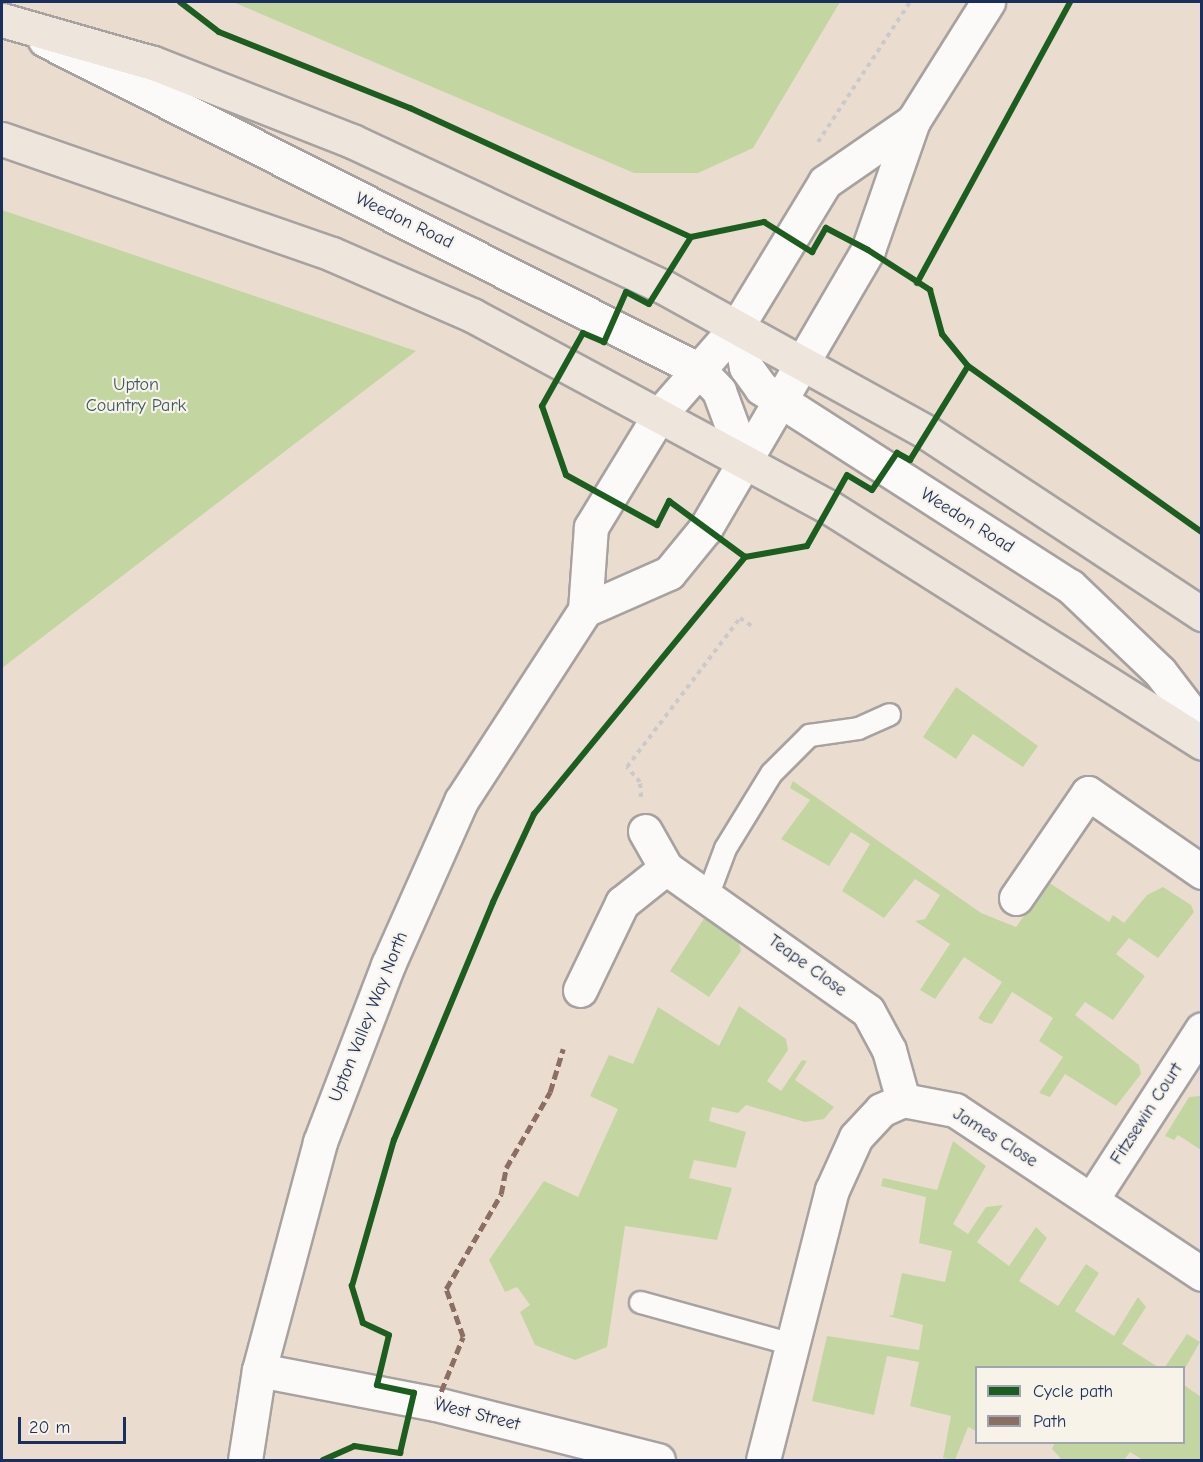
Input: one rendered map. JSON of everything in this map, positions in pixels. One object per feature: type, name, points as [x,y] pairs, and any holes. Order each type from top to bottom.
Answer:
[{"type":"highway","name":"Weedon Road","points":[[9,23],[153,63],[352,141],[738,325],[1033,499],[1202,614]]},
{"type":"highway","points":[[2,139],[332,254],[472,315],[744,459],[889,543],[1202,743]]},
{"type":"street","points":[[585,610],[669,573],[705,529],[880,227],[913,122],[987,2]]},
{"type":"street","name":"Weedon Road","points":[[9,23],[699,370],[719,391],[744,459]]},
{"type":"street","name":"Upton Valley Way North","points":[[245,1461],[259,1370],[320,1142],[388,965],[460,801],[585,610],[591,527],[660,414],[738,325],[825,182],[913,122]]},
{"type":"street","name":"Weedon Road","points":[[738,325],[746,367],[778,402],[1070,586],[1160,672],[1202,727]]},
{"type":"street","points":[[1016,898],[1088,793],[1202,873]]},
{"type":"street","name":"Teape Close","points":[[645,831],[666,868],[868,1011],[888,1050],[903,1100]]},
{"type":"street","points":[[580,990],[622,903],[666,868]]},
{"type":"street","name":"Fitzsewin Court","points":[[1092,1199],[1202,1029]]},
{"type":"street","points":[[763,1461],[832,1190],[851,1148],[881,1110],[903,1100]]},
{"type":"street","name":"James Close","points":[[903,1100],[955,1110],[1202,1274]]},
{"type":"street","name":"West Street","points":[[259,1370],[413,1399],[658,1461]]},
{"type":"lane","points":[[707,896],[725,848],[771,773],[809,735],[858,728],[890,714]]},
{"type":"lane","points":[[640,1302],[793,1344]]},
{"type":"path","points":[[816,145],[910,2]]},
{"type":"path","points":[[645,831],[640,782],[627,767],[740,618],[752,626]]},
{"type":"green space","points":[[233,2],[840,2],[753,148],[698,173],[634,173]]},
{"type":"green space","name":"Upton Country Park","points":[[2,210],[416,351],[2,668]]},
{"type":"green space","points":[[956,687],[1038,746],[1023,767],[973,734],[956,759],[923,737]]},
{"type":"green space","points":[[793,781],[981,913],[1016,927],[1048,882],[1109,922],[1113,915],[1124,923],[1147,895],[1163,887],[1191,905],[1194,912],[1158,958],[1129,938],[1116,954],[1145,976],[1113,1020],[1085,1002],[1075,1015],[1139,1065],[1141,1074],[1116,1106],[1065,1074],[1050,1097],[1039,1093],[1063,1057],[1039,1041],[1053,1018],[1012,992],[992,1024],[978,1018],[1002,982],[964,957],[935,999],[920,990],[950,944],[915,921],[925,919],[940,895],[915,879],[884,918],[842,891],[870,844],[851,832],[829,866],[781,839],[810,800],[790,788]]},
{"type":"green space","points":[[705,917],[738,939],[741,951],[709,997],[670,971]]},
{"type":"green space","points":[[739,1006],[786,1039],[788,1050],[767,1081],[781,1091],[802,1060],[807,1061],[795,1080],[834,1107],[824,1119],[805,1122],[746,1105],[738,1113],[712,1107],[709,1121],[746,1132],[736,1168],[694,1160],[689,1178],[732,1188],[717,1240],[625,1226],[607,1347],[575,1360],[535,1345],[520,1312],[530,1305],[517,1287],[505,1292],[489,1260],[544,1181],[578,1197],[618,1109],[590,1096],[609,1055],[633,1064],[658,1007],[719,1046]]},
{"type":"green space","points":[[1202,1096],[1201,1150],[1178,1135],[1174,1140],[1165,1136],[1189,1097]]},
{"type":"green space","points":[[953,1141],[986,1166],[953,1224],[968,1234],[986,1207],[1003,1205],[977,1242],[1009,1266],[1036,1227],[1047,1238],[1019,1281],[1058,1306],[1086,1264],[1099,1273],[1075,1311],[1114,1336],[1138,1297],[1146,1307],[1122,1344],[1156,1366],[975,1366],[975,1430],[968,1427],[955,1460],[943,1458],[951,1416],[910,1406],[919,1362],[887,1356],[874,1415],[812,1401],[827,1336],[919,1350],[923,1325],[888,1316],[893,1315],[902,1273],[945,1282],[952,1251],[919,1243],[926,1197],[881,1186],[883,1178],[937,1190]]},
{"type":"green space","points":[[1187,1334],[1200,1342],[1185,1368],[1185,1366],[1166,1366]]},
{"type":"green space","points":[[1185,1386],[1201,1397],[1201,1460],[1143,1460],[1130,1452],[1124,1460],[1062,1460],[1052,1449],[1054,1444],[1185,1444]]},
{"type":"marked path","points":[[436,1404],[463,1337],[446,1289],[501,1194],[506,1168],[550,1092],[563,1049]]},
{"type":"cycle path","points":[[180,2],[219,32],[410,108],[691,237],[764,222],[812,252],[826,228],[868,250],[930,290],[942,334],[968,366],[1202,532]]},
{"type":"cycle path","points":[[917,283],[1070,2]]},
{"type":"cycle path","points":[[691,237],[649,304],[626,292],[604,342],[583,333],[542,406],[566,475],[657,525],[669,501],[745,557],[807,546],[847,475],[872,490],[897,453],[910,460],[968,366]]},
{"type":"cycle path","points":[[323,1460],[354,1446],[400,1453],[414,1393],[377,1385],[389,1335],[363,1323],[352,1286],[394,1140],[493,902],[534,814],[745,557]]}]
